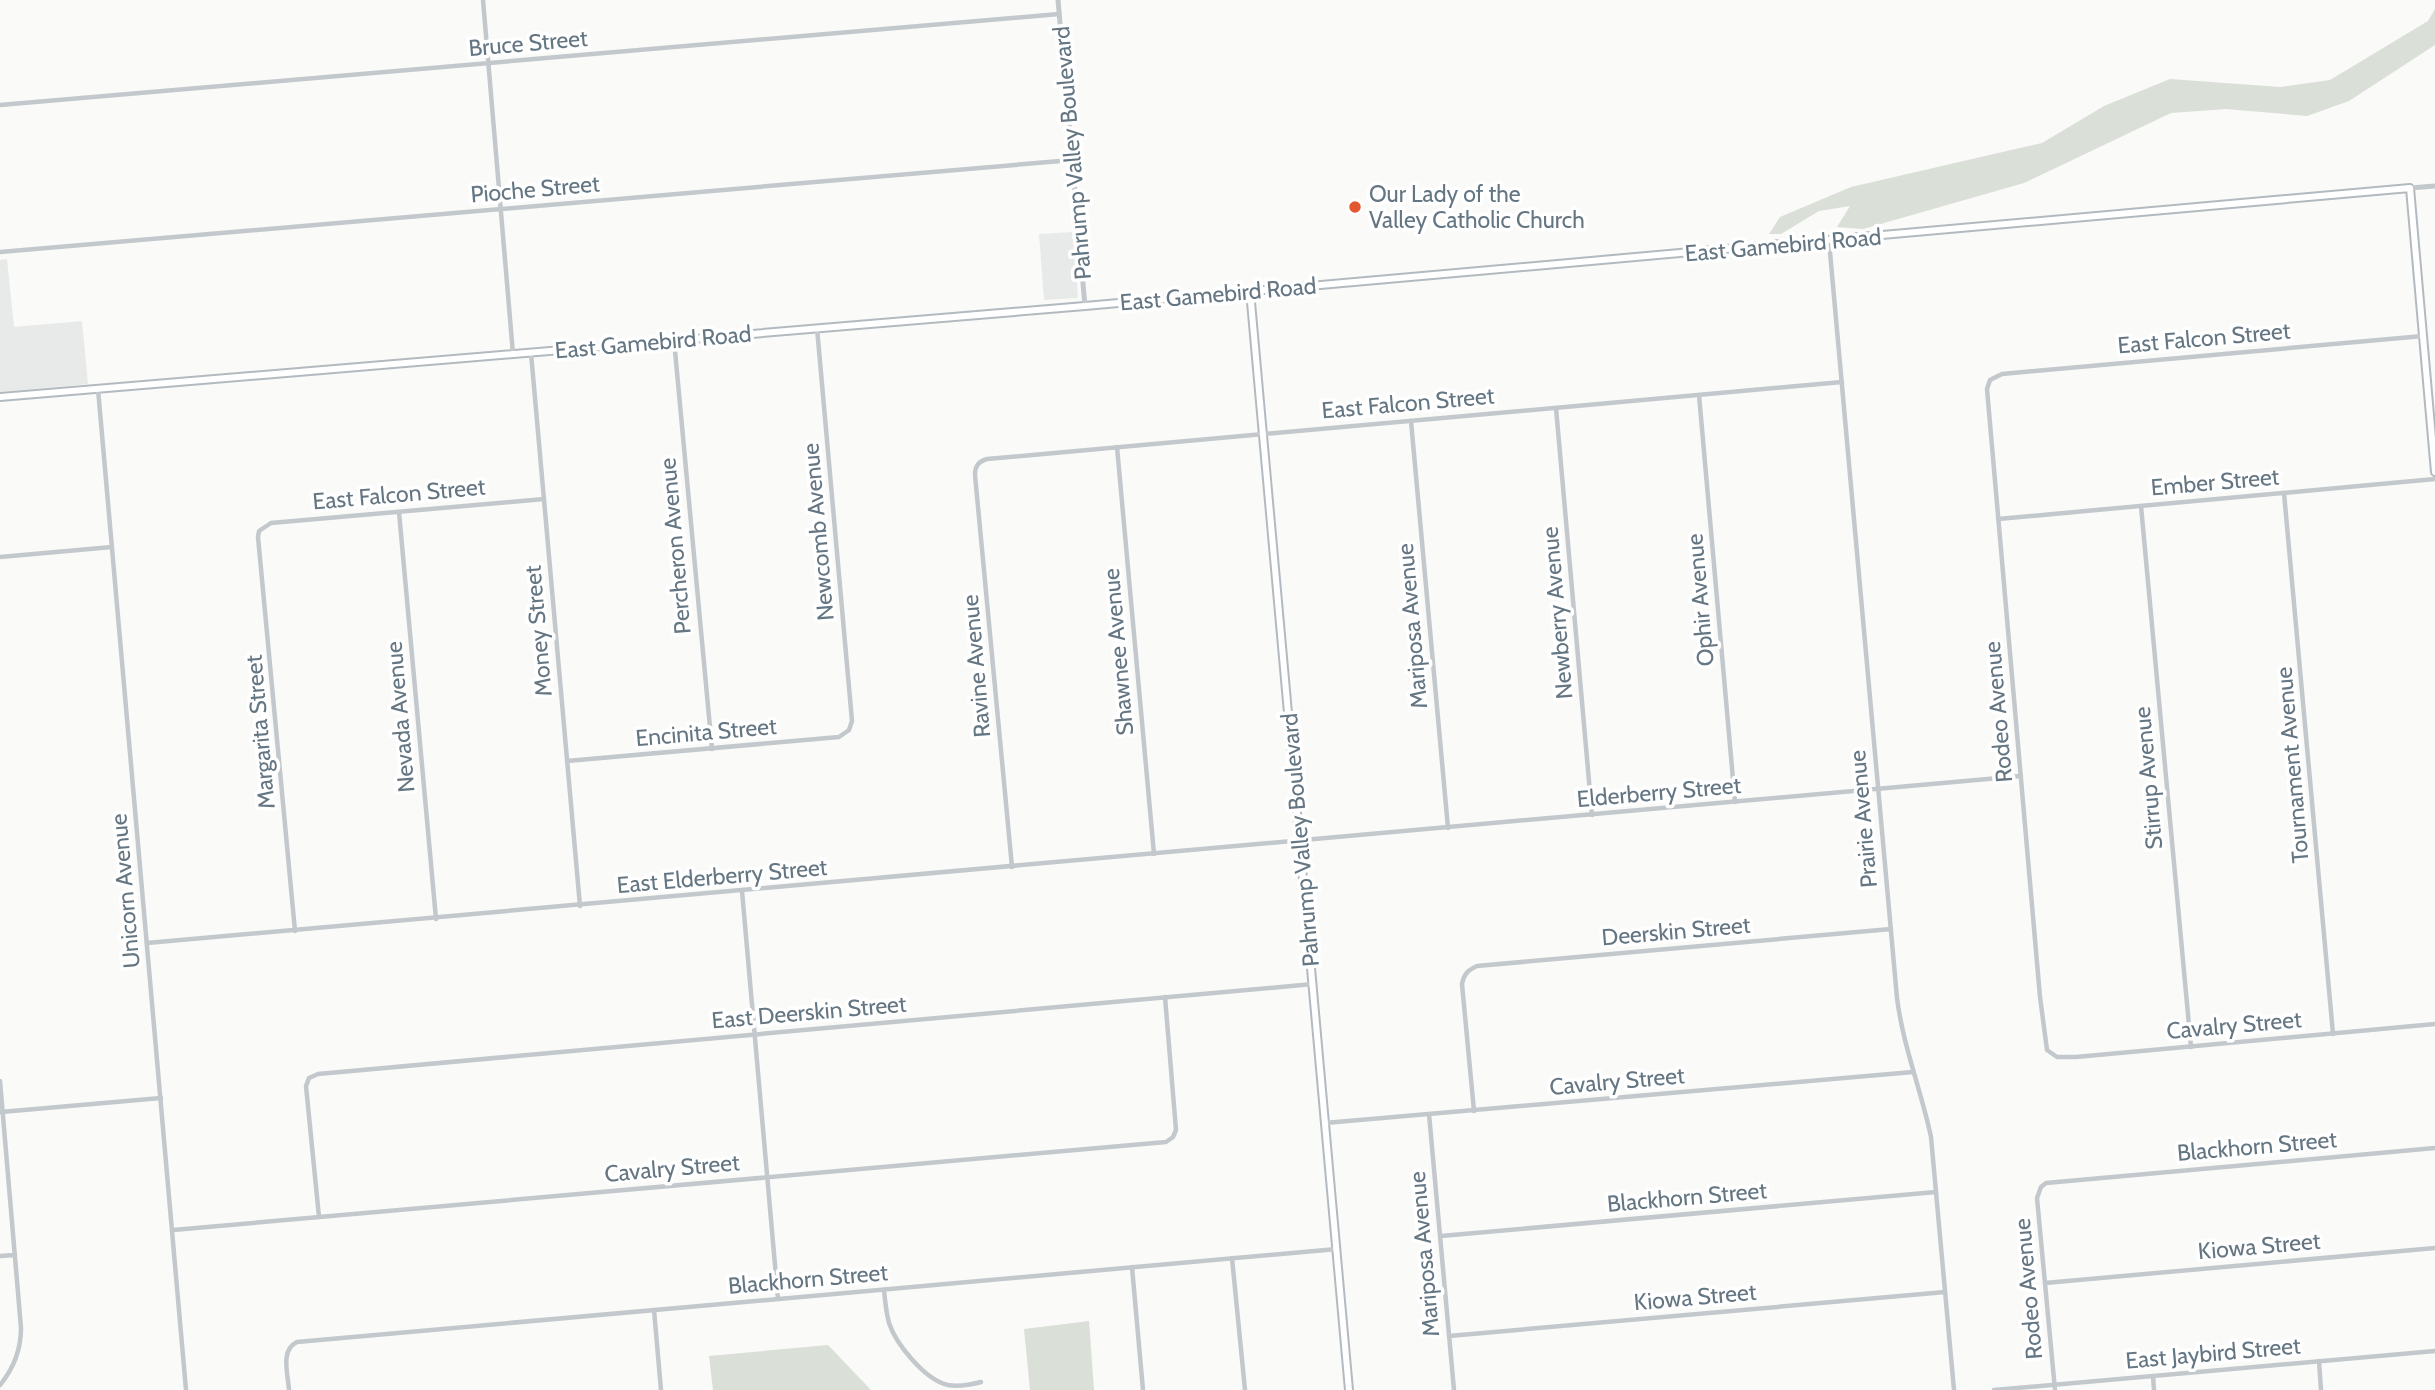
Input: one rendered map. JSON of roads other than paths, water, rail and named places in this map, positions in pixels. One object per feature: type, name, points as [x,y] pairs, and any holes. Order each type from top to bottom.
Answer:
[{"type":"main road","name":"East Gamebird Road","points":[[0,397],[1085,306],[2410,188]]},
{"type":"main road","points":[[2410,188],[2435,472]]},
{"type":"main road","name":"Pahrump Valley Boulevard","points":[[1250,291],[1349,1390]]},
{"type":"street","points":[[483,0],[513,354]]},
{"type":"street","name":"Pahrump Valley Boulevard","points":[[1058,0],[1085,306]]},
{"type":"street","name":"Bruce Street","points":[[0,105],[1059,14]]},
{"type":"street","name":"Pioche Street","points":[[0,252],[1072,159]]},
{"type":"street","name":"East Gamebird Road","points":[[2410,188],[2435,186]]},
{"type":"street","name":"Prairie Avenue","points":[[1829,241],[1897,1003],[1901,1028],[1931,1137],[1954,1390]]},
{"type":"street","name":"Newcomb Avenue","points":[[817,328],[852,722],[847,733]]},
{"type":"street","name":"East Falcon Street","points":[[1990,380],[2002,374],[2423,336]]},
{"type":"street","name":"Percheron Avenue","points":[[674,340],[712,749]]},
{"type":"street","name":"Money Street","points":[[531,353],[580,906]]},
{"type":"street","name":"Rodeo Avenue","points":[[1990,380],[1987,398],[2045,1042]]},
{"type":"street","name":"East Falcon Street","points":[[978,463],[987,459],[1842,382]]},
{"type":"street","name":"Unicorn Avenue","points":[[97,389],[186,1390]]},
{"type":"street","name":"Ophir Avenue","points":[[1699,395],[1735,802]]},
{"type":"street","name":"Newberry Avenue","points":[[1556,408],[1592,815]]},
{"type":"street","name":"Mariposa Avenue","points":[[1411,421],[1448,828]]},
{"type":"street","name":"Shawnee Avenue","points":[[1117,447],[1154,854]]},
{"type":"street","name":"Ravine Avenue","points":[[978,463],[975,475],[1012,867]]},
{"type":"street","name":"Ember Street","points":[[1998,519],[2435,479]]},
{"type":"street","name":"Tournament Avenue","points":[[2284,493],[2333,1034]]},
{"type":"street","name":"East Falcon Street","points":[[259,531],[271,523],[544,499]]},
{"type":"street","name":"Stirrup Avenue","points":[[2141,506],[2191,1046]]},
{"type":"street","name":"Nevada Avenue","points":[[399,512],[436,919]]},
{"type":"street","name":"Margarita Street","points":[[259,531],[295,931]]},
{"type":"street","points":[[0,557],[112,547]]},
{"type":"street","name":"Encinita Street","points":[[567,761],[839,737],[847,733]]},
{"type":"street","name":"Elderberry Street","points":[[1300,841],[2021,776]]},
{"type":"street","name":"East Elderberry Street","points":[[147,943],[1300,841]]},
{"type":"street","points":[[742,891],[778,1299]]},
{"type":"street","name":"Deerskin Street","points":[[1474,1111],[1462,992],[1463,977],[1477,966],[1891,929]]},
{"type":"street","name":"East Deerskin Street","points":[[319,1217],[306,1086],[309,1078],[318,1074],[1313,984]]},
{"type":"street","name":"Cavalry Street","points":[[173,1230],[1166,1142],[1173,1137],[1176,1130],[1165,997]]},
{"type":"street","name":"Cavalry Street","points":[[2045,1042],[2051,1054],[2063,1058],[2435,1024]]},
{"type":"street","name":"Cavalry Street","points":[[1325,1123],[1913,1072]]},
{"type":"street","points":[[0,1081],[21,1339],[14,1365],[0,1385]]},
{"type":"street","points":[[1,1112],[161,1097]]},
{"type":"street","name":"Mariposa Avenue","points":[[1429,1114],[1454,1390]]},
{"type":"street","name":"Blackhorn Street","points":[[2042,1187],[2053,1181],[2435,1148]]},
{"type":"street","name":"Rodeo Avenue","points":[[2042,1187],[2037,1198],[2054,1387]]},
{"type":"street","name":"Blackhorn Street","points":[[1441,1236],[1936,1192]]},
{"type":"street","name":"Kiowa Street","points":[[2045,1283],[2435,1248]]},
{"type":"street","name":"Blackhorn Street","points":[[289,1390],[287,1352],[297,1342],[1336,1249]]},
{"type":"street","points":[[0,1256],[15,1255]]},
{"type":"street","points":[[1232,1258],[1245,1390]]},
{"type":"street","points":[[1132,1267],[1143,1390]]},
{"type":"street","points":[[884,1290],[886,1310],[894,1334],[921,1369],[947,1385],[981,1382]]},
{"type":"street","name":"Kiowa Street","points":[[1449,1336],[1945,1292]]},
{"type":"street","points":[[654,1310],[661,1390]]},
{"type":"street","name":"East Jaybird Street","points":[[1994,1390],[2054,1387],[2435,1351]]},
{"type":"street","points":[[2319,1362],[2321,1390]]},
{"type":"street","points":[[2153,1376],[2154,1390]]},
{"type":"place","name":"Our Lady of the Valley Catholic Church","points":[[1355,207]]}]
